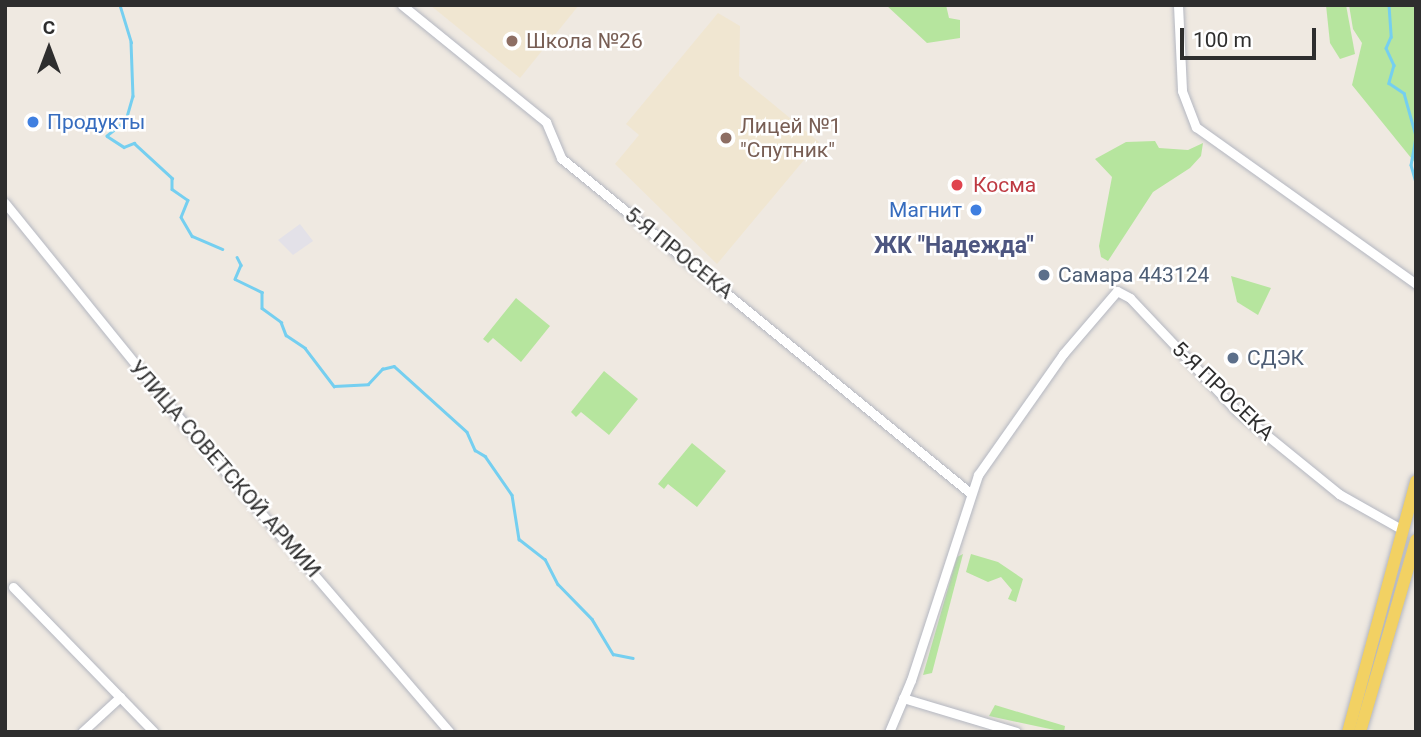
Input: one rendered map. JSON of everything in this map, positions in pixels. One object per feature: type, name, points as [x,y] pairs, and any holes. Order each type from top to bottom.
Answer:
[{"type":"main road","points":[[1348,732],[1416,481]]},
{"type":"main road","points":[[1360,732],[1416,540]]},
{"type":"street","name":"5-Я ПРОСЕКА","points":[[402,5],[546,122],[561,158],[853,393],[969,492]]},
{"type":"street","points":[[1178,5],[1182,91],[1196,127],[1416,284]]},
{"type":"street","name":"УЛИЦА СОВЕТСКОЙ АРМИИ","points":[[5,203],[176,414],[450,732]]},
{"type":"street","name":"5-Я ПРОСЕКА","points":[[889,732],[903,698],[969,492],[1063,354],[1118,291],[1130,298],[1246,418],[1339,494],[1403,530]]},
{"type":"street","points":[[13,587],[154,732]]},
{"type":"street","points":[[82,732],[120,697]]},
{"type":"street","points":[[903,698],[1016,732]]},
{"type":"shaded area","name":"Школа №26","points":[[430,5],[579,5],[520,78]]},
{"type":"shaded area","name":"Лицей №1 \"Спутник\"","points":[[718,13],[740,26],[739,76],[819,142],[717,264],[615,164],[639,135],[626,124]]},
{"type":"shaded area","points":[[300,224],[313,241],[293,255],[278,240]]},
{"type":"green space","points":[[886,5],[946,5],[949,18],[960,20],[960,38],[927,43]]},
{"type":"green space","points":[[1326,5],[1346,5],[1355,54],[1340,59],[1330,43]]},
{"type":"green space","points":[[1349,5],[1416,5],[1416,164],[1352,85],[1362,43],[1353,29]]},
{"type":"green space","points":[[1155,141],[1159,148],[1188,150],[1203,143],[1201,156],[1190,168],[1153,192],[1108,261],[1101,257],[1099,246],[1112,177],[1095,159],[1126,142]]},
{"type":"green space","points":[[1231,276],[1271,288],[1258,315],[1237,302]]},
{"type":"green space","points":[[516,298],[550,326],[521,362],[493,338],[488,343],[483,339]]},
{"type":"green space","points":[[604,371],[638,399],[609,435],[581,412],[576,417],[571,412]]},
{"type":"green space","points":[[692,443],[726,471],[697,507],[668,484],[664,489],[658,484]]},
{"type":"green space","points":[[963,554],[932,673],[923,675],[957,557]]},
{"type":"green space","points":[[971,554],[998,562],[1023,579],[1016,602],[1008,599],[1012,590],[1001,577],[988,582],[966,572]]},
{"type":"green space","points":[[995,705],[1065,726],[1064,732],[989,716]]},
{"type":"waterway","points":[[120,5],[131,42],[133,96],[126,121],[107,136],[124,147],[134,143],[172,178],[172,189],[188,200],[181,217],[192,236],[222,249]]},
{"type":"waterway","points":[[1389,5],[1391,37],[1386,48],[1394,65],[1389,83],[1404,93],[1416,136]]},
{"type":"waterway","points":[[1416,137],[1411,165],[1416,183]]},
{"type":"waterway","points":[[237,257],[241,265],[235,279],[262,292],[262,308],[281,322],[286,335],[305,348],[334,386],[368,384],[382,369],[394,366],[467,432],[475,450],[485,456],[512,495],[519,539],[545,559],[558,584],[592,619],[613,654],[633,658]]},
{"type":"place","name":"Школа №26","points":[[512,41]]},
{"type":"place","name":"Продукты","points":[[33,122]]},
{"type":"place","name":"Лицей №1 \"Спутник\"","points":[[726,138]]},
{"type":"place","name":"Косма","points":[[957,185]]},
{"type":"place","name":"Магнит","points":[[976,210]]},
{"type":"place","name":"Самара 443124","points":[[1044,275]]},
{"type":"place","name":"СДЭК","points":[[1233,358]]},
{"type":"district","name":"ЖК \"Надежда\"","points":[[954,246]]}]
